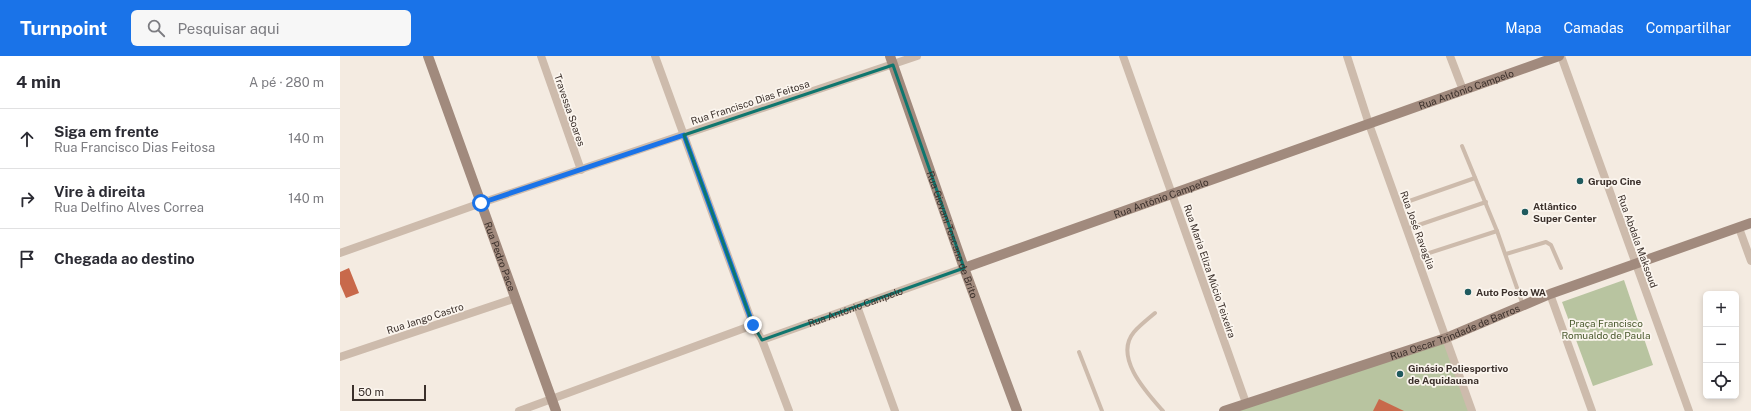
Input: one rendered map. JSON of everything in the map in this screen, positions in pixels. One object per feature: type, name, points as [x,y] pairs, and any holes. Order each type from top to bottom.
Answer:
[{"type":"street","name":"Rua Pedro Pace","points":[[428,56],[556,411]]},
{"type":"street","name":"Travessa Soares","points":[[541,56],[581,170]]},
{"type":"street","points":[[655,56],[753,325],[762,340],[788,411]]},
{"type":"street","name":"Rua Francisco Dias Feitosa","points":[[340,254],[481,203],[684,135],[892,60],[917,56]]},
{"type":"street","name":"Rua Maria Eliza Múcio Teixeira","points":[[1123,56],[1246,403]]},
{"type":"street","name":"Rua José Ravaglia","points":[[1347,56],[1369,124],[1472,411]]},
{"type":"street","points":[[1450,56],[1463,90]]},
{"type":"street","name":"Rua Antônio Campelo","points":[[762,340],[1560,56]]},
{"type":"street","name":"Rua Abdala Maksoud","points":[[1560,56],[1688,411]]},
{"type":"street","name":"Rua Giovani Toscano de Brito","points":[[892,60],[964,268],[1017,411]]},
{"type":"street","name":"Rua Oscar Trindade de Barros","points":[[1224,411],[1446,338],[1550,294],[1751,223]]},
{"type":"street","points":[[1739,228],[1751,261]]},
{"type":"street","points":[[1550,294],[1592,411]]},
{"type":"street","name":"Rua Jango Castro","points":[[340,357],[516,298]]},
{"type":"street","points":[[857,306],[895,411]]},
{"type":"street","points":[[519,411],[753,325]]},
{"type":"lane","points":[[1462,146],[1506,254],[1523,305]]},
{"type":"lane","points":[[1398,205],[1475,178]]},
{"type":"lane","points":[[1407,229],[1486,202]]},
{"type":"lane","points":[[1417,257],[1497,231]]},
{"type":"lane","points":[[1506,254],[1546,242],[1551,245],[1561,268]]},
{"type":"lane","points":[[1155,313],[1133,332],[1128,344],[1128,358],[1136,379],[1162,411]]},
{"type":"lane","points":[[1079,352],[1102,411]]},
{"type":"highlighted area","points":[[893,65],[964,268],[762,340],[753,325],[684,135]]},
{"type":"green space","name":"Praça Francisco Romualdo de Paula","points":[[1624,280],[1653,365],[1593,386],[1562,302]]},
{"type":"green space","name":"Ginásio Poliesportivo de Aquidauana","points":[[1446,338],[1471,411],[1238,411]]},
{"type":"building","points":[[349,268],[359,293],[346,298],[340,284],[340,272]]},
{"type":"building","name":"Ginásio Poliesportivo de Aquidauana","points":[[1379,399],[1404,411],[1373,411]]},
{"type":"place","name":"Grupo Cine","points":[[1580,181]]},
{"type":"place","name":"Atlântico Super Center","points":[[1525,212]]},
{"type":"place","name":"Auto Posto WA","points":[[1468,292]]},
{"type":"place","name":"Ginásio Poliesportivo de Aquidauana","points":[[1400,374]]},
{"type":"route","points":[[481,203],[684,135],[753,325]]}]
